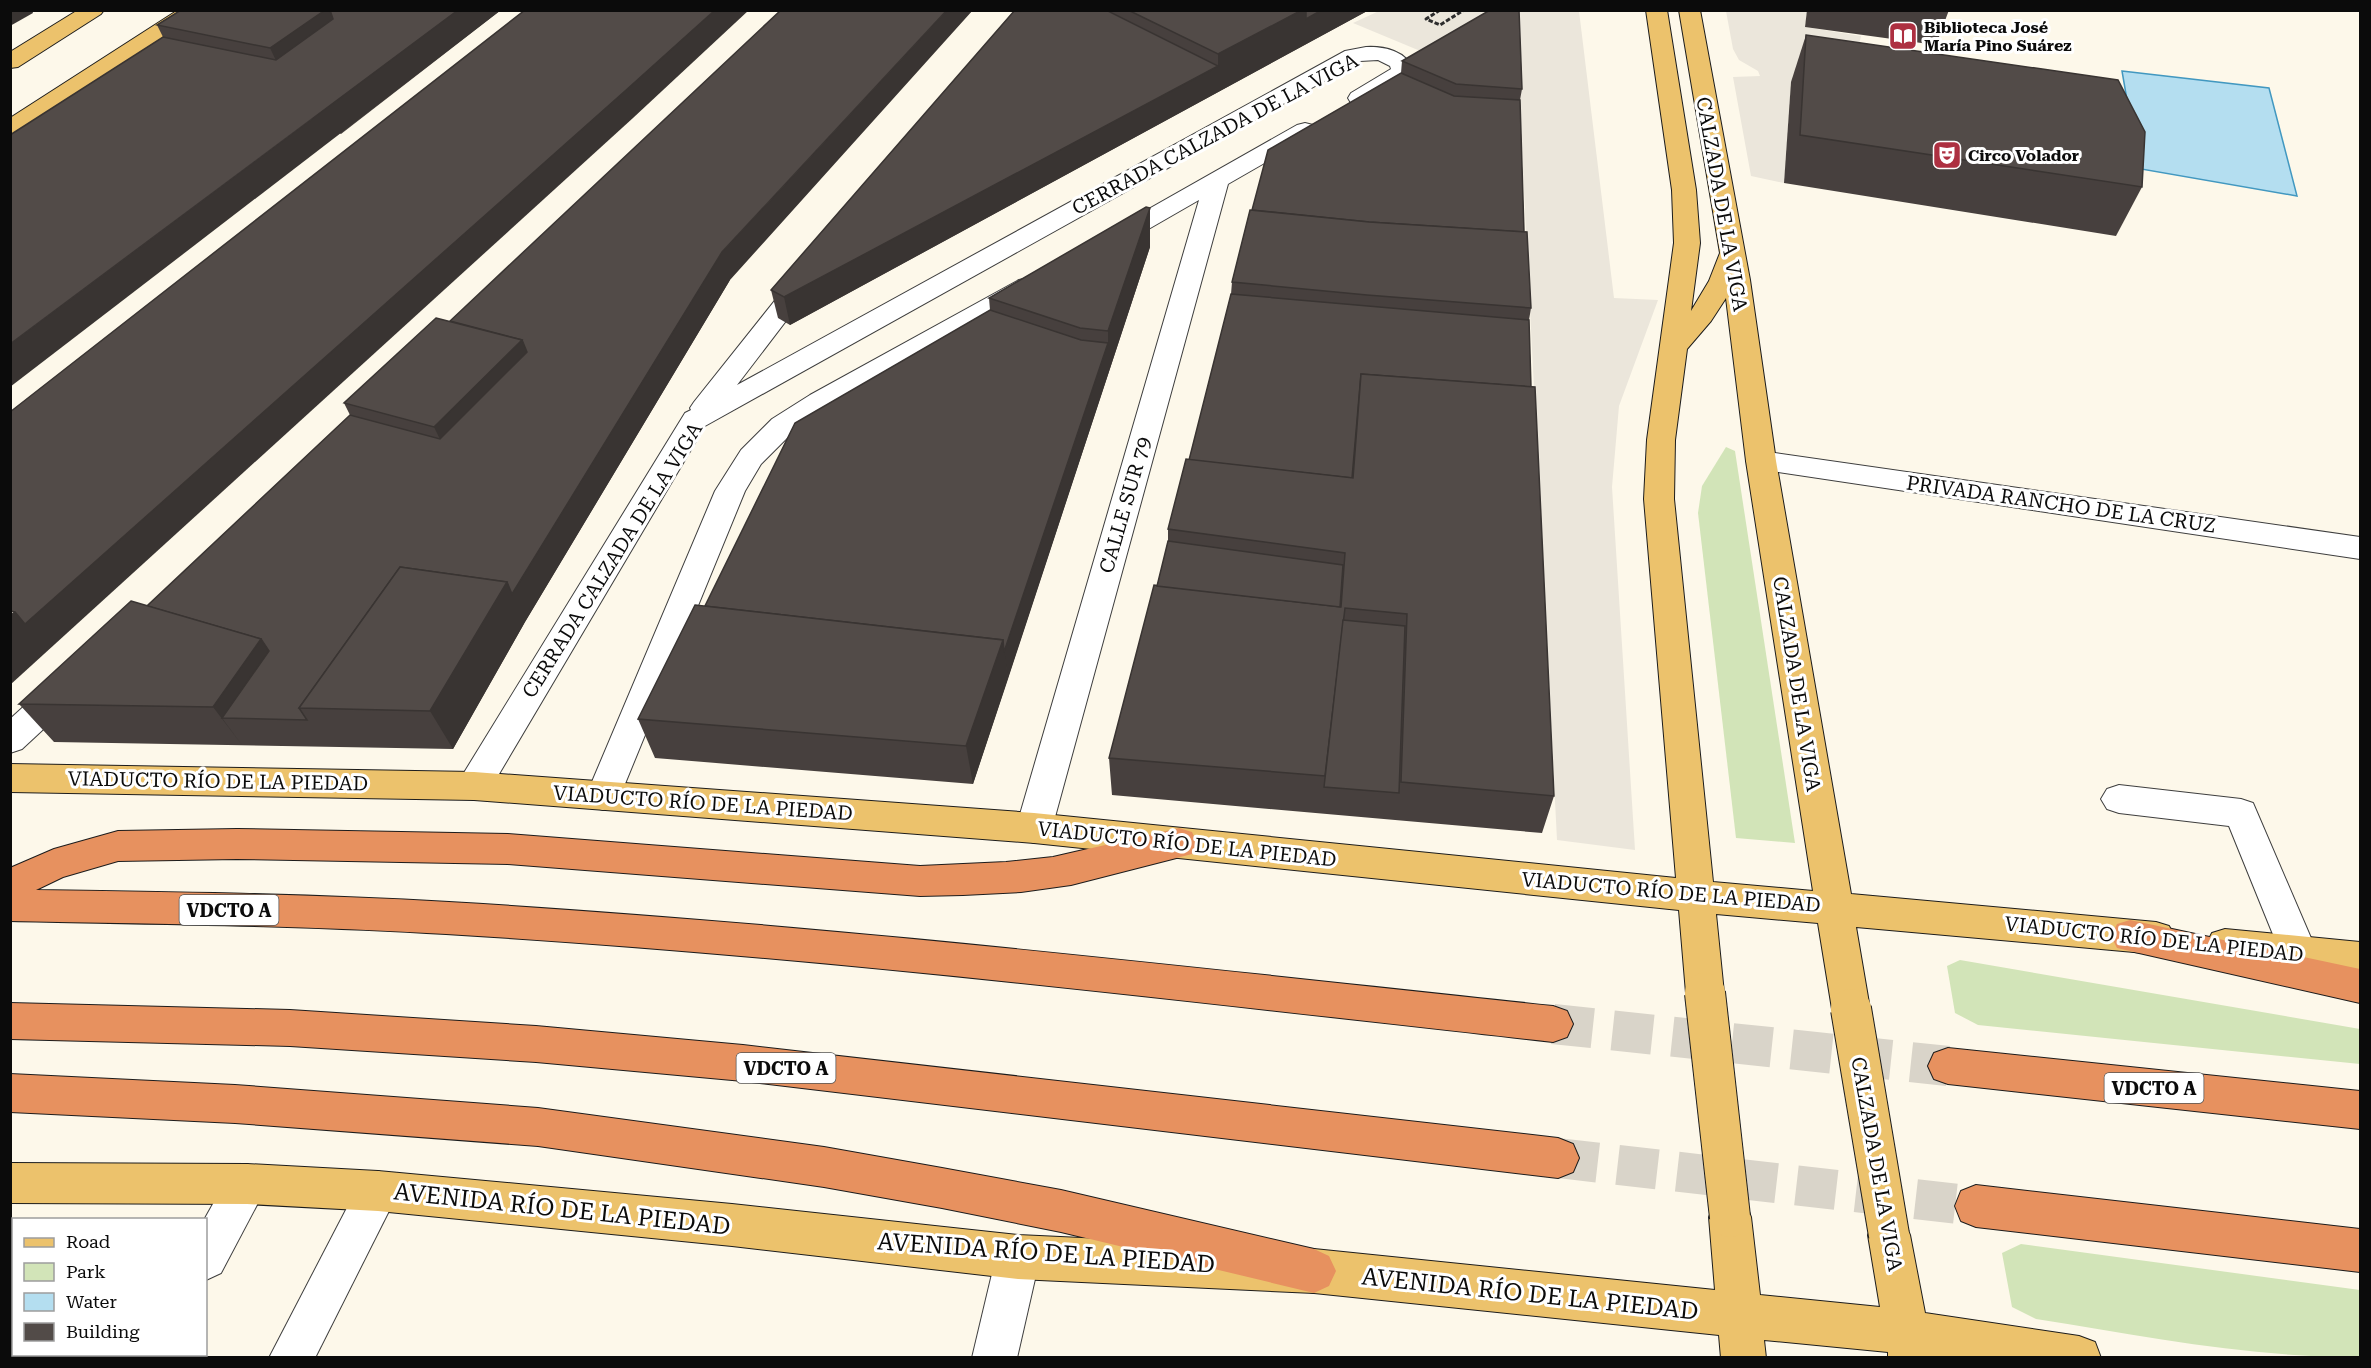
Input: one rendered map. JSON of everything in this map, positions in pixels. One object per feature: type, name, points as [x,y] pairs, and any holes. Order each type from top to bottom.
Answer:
[{"type":"highway","points":[[10,885],[54,864],[118,846],[356,844],[508,849],[920,880],[977,880],[1035,875],[1108,862],[1179,843]]},
{"type":"highway","name":"VDCTO A","points":[[10,905],[320,911],[620,930],[877,951],[1552,1024]]},
{"type":"highway","points":[[2130,936],[2361,986]]},
{"type":"highway","name":"VDCTO A","points":[[10,1021],[290,1028],[536,1044],[743,1063],[1558,1158]]},
{"type":"highway","name":"VDCTO A","points":[[1948,1066],[2361,1110]]},
{"type":"highway","points":[[10,1094],[235,1104],[550,1129],[824,1167],[942,1188],[1072,1214],[1314,1272]]},
{"type":"highway","points":[[1976,1206],[2361,1251]]},
{"type":"main road","points":[[10,62],[94,10]]},
{"type":"main road","points":[[10,129],[193,10]]},
{"type":"main road","name":"CALZADA DE LA VIGA","points":[[1656,10],[1684,190],[1687,243],[1661,440],[1659,499],[1695,896],[1744,1358]]},
{"type":"main road","name":"CALZADA DE LA VIGA","points":[[1689,10],[1732,251],[1761,461],[1833,908],[1909,1345]]},
{"type":"main road","points":[[1674,346],[1708,309],[1723,280],[1732,251]]},
{"type":"main road","name":"VIADUCTO RÍO DE LA PIEDAD","points":[[10,778],[474,786],[1034,828],[1695,896],[2361,959]]},
{"type":"main road","name":"AVENIDA RÍO DE LA PIEDAD","points":[[10,1183],[247,1184],[378,1191],[732,1225],[1018,1257],[1314,1272],[1739,1315],[1909,1345],[2079,1358]]},
{"type":"street","name":"CERRADA CALZADA DE LA VIGA","points":[[474,786],[695,420],[1353,56],[1377,52],[1391,56],[1400,63],[1402,69],[1396,76],[1092,251]]},
{"type":"street","name":"CALLE SUR 79","points":[[1034,828],[1217,181]]},
{"type":"street","points":[[695,420],[819,262]]},
{"type":"street","points":[[603,796],[730,491],[751,457],[782,426],[820,401],[1050,274]]},
{"type":"street","name":"PRIVADA RANCHO DE LA CRUZ","points":[[1761,461],[2361,548]]},
{"type":"street","points":[[10,740],[88,667]]},
{"type":"street","points":[[2120,799],[2241,813],[2298,952]]},
{"type":"street","points":[[207,1256],[247,1184]]},
{"type":"street","points":[[291,1358],[378,1191]]},
{"type":"street","points":[[994,1358],[1018,1257]]},
{"type":"path","points":[[1440,10],[1426,18],[1440,25],[1464,10]]},
{"type":"green space","points":[[1726,447],[1735,451],[1795,843],[1736,838],[1698,513],[1702,486]]},
{"type":"green space","points":[[1960,960],[2360,1029],[2360,1064],[1978,1025],[1955,1013],[1947,966]]},
{"type":"green space","points":[[2021,1244],[2360,1290],[2360,1357],[2238,1350],[2036,1319],[2012,1307],[2002,1253]]},
{"type":"shaded area","points":[[1379,11],[1579,11],[1614,298],[1658,300],[1619,406],[1612,487],[1635,850],[1557,840],[1516,35],[1454,65],[1353,23]]},
{"type":"shaded area","points":[[1726,11],[1807,11],[1805,27],[1861,36],[1849,90],[1791,83],[1784,183],[1751,176],[1733,77],[1760,76],[1758,71],[1739,60],[1733,49]]},
{"type":"water","points":[[2122,71],[2269,88],[2297,196],[2118,165],[2131,123]]},
{"type":"building","points":[[181,10],[325,10],[270,48],[157,25]]},
{"type":"building","points":[[330,10],[458,10],[10,344],[10,135],[163,37],[276,60],[333,19]]},
{"type":"building","points":[[525,10],[715,10],[25,624],[15,612],[10,611],[10,412]]},
{"type":"building","points":[[781,10],[947,10],[722,252],[512,594],[507,582],[400,567],[299,708],[307,720],[222,718],[269,651],[261,639],[147,606],[350,415],[440,439],[527,352],[522,340],[450,321]]},
{"type":"building","points":[[1015,10],[1106,10],[1218,66],[784,297],[771,290]]},
{"type":"building","points":[[1128,10],[1302,10],[1218,54]]},
{"type":"building","points":[[1306,10],[1322,10],[1306,19]]},
{"type":"building","points":[[1490,10],[1519,10],[1522,89],[1456,84],[1402,61]]},
{"type":"building","points":[[1806,35],[2118,80],[2145,132],[2142,187],[1800,135]]},
{"type":"building","points":[[1401,73],[1454,96],[1520,100],[1524,232],[1369,222],[1252,210],[1268,150]]},
{"type":"building","points":[[1146,207],[1150,208],[1108,331],[1080,328],[989,298]]},
{"type":"building","points":[[1250,210],[1369,222],[1527,232],[1531,308],[1232,282]]},
{"type":"building","points":[[1231,294],[1529,320],[1531,387],[1361,374],[1352,478],[1189,460]]},
{"type":"building","points":[[990,310],[1081,340],[1108,343],[1004,652],[1003,640],[705,606],[795,423]]},
{"type":"building","points":[[436,318],[522,340],[434,427],[344,403]]},
{"type":"building","points":[[1361,374],[1535,387],[1554,796],[1401,782],[1407,614],[1345,608],[1325,776],[1109,758],[1154,585],[1341,607],[1345,553],[1168,529],[1186,459],[1353,478]]},
{"type":"building","points":[[1168,541],[1343,565],[1340,607],[1157,586]]},
{"type":"building","points":[[400,567],[507,582],[430,711],[299,708]]},
{"type":"building","points":[[131,601],[261,639],[213,707],[19,704]]},
{"type":"building","points":[[695,605],[1003,640],[966,746],[638,719]]},
{"type":"building","points":[[1343,620],[1405,626],[1399,793],[1324,787]]},
{"type":"tunnel","points":[[1553,1024],[1948,1066]]},
{"type":"tunnel","points":[[1558,1158],[1976,1206]]},
{"type":"place","name":"Biblioteca José María Pino Suárez","points":[[1903,36]]},
{"type":"place","name":"Circo Volador","points":[[1947,155]]}]
